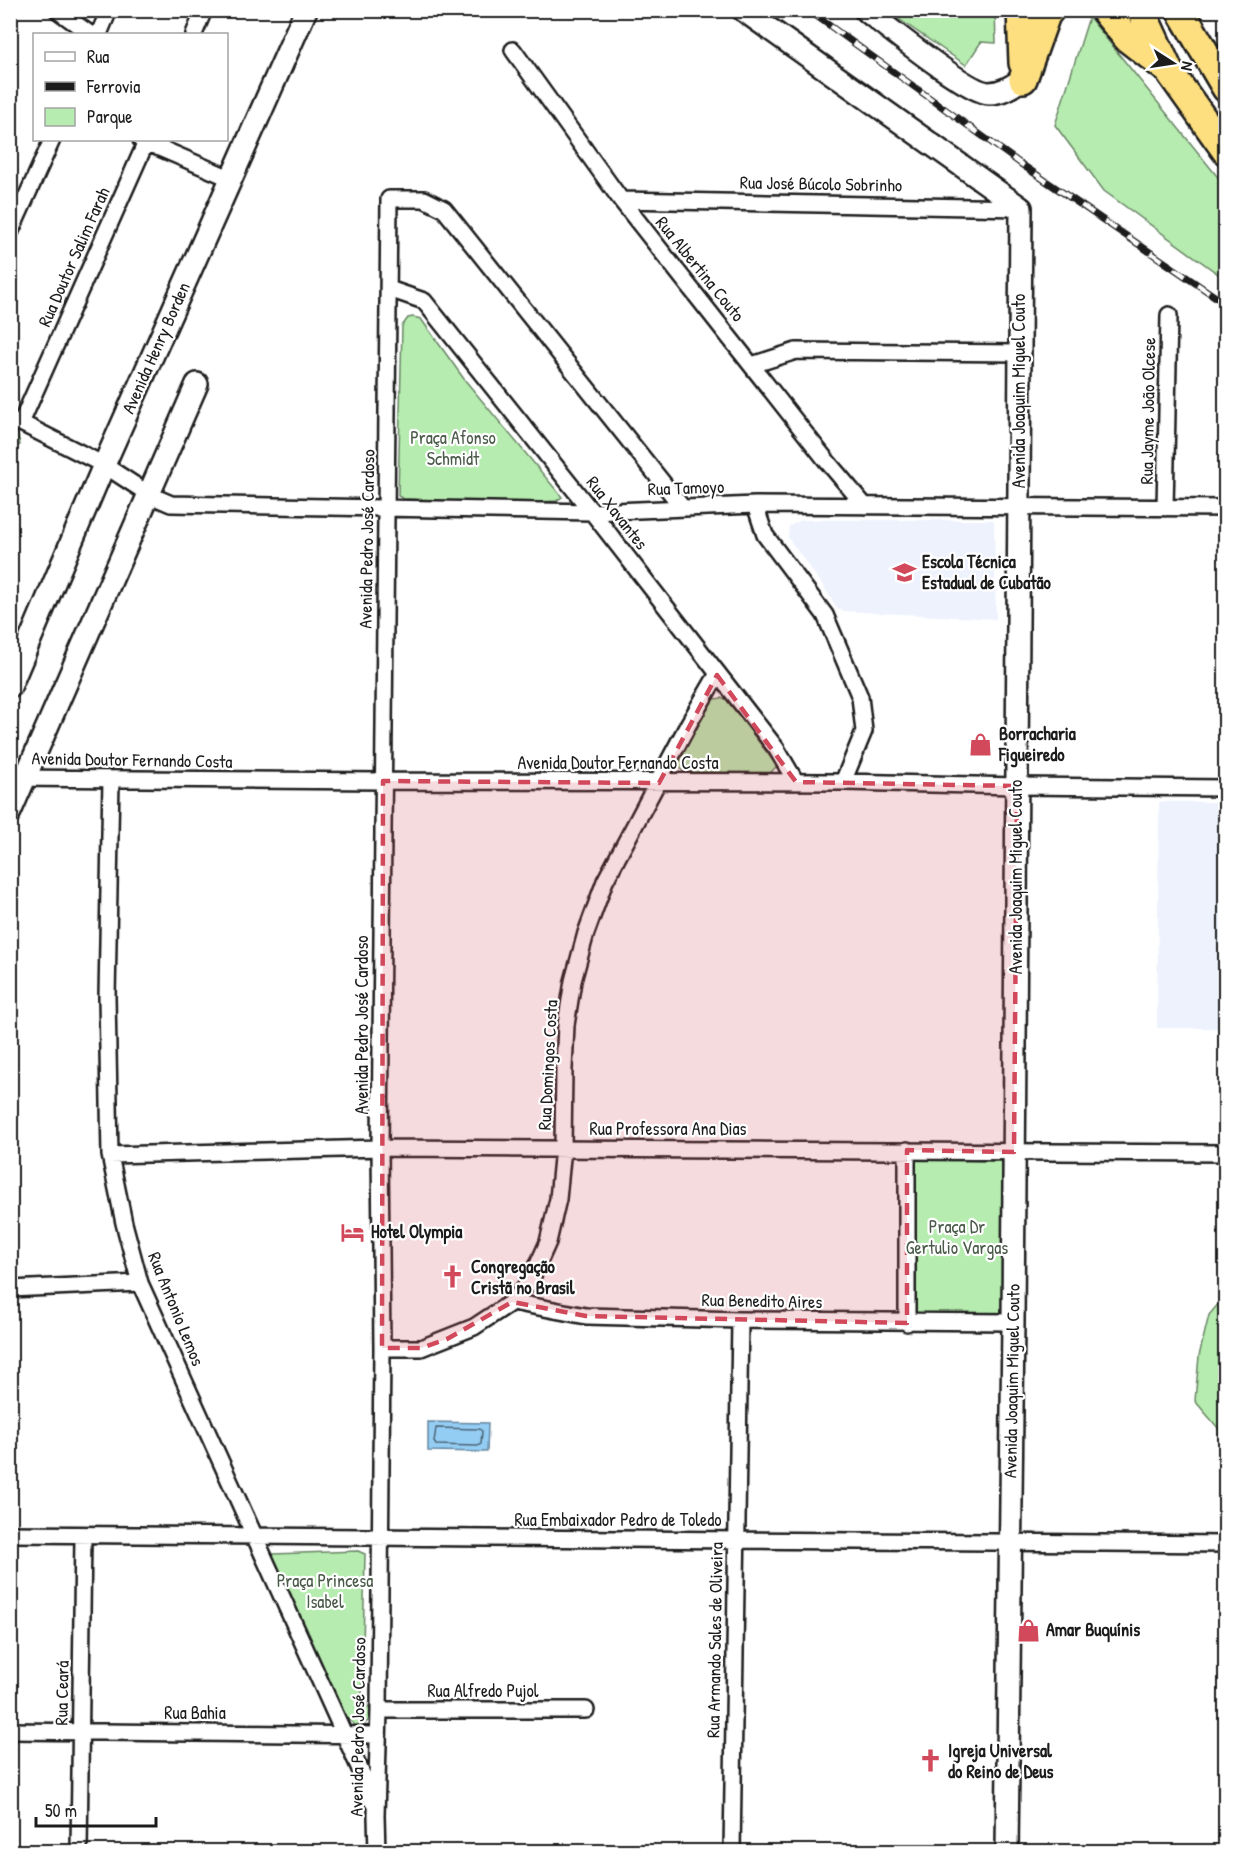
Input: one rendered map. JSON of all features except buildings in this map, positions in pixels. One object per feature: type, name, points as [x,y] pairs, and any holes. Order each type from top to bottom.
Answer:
[{"type":"highway","points":[[1022,10],[1023,79]]},
{"type":"highway","points":[[1023,79],[1046,15],[1050,10]]},
{"type":"highway","points":[[1104,10],[1127,38],[1169,71]]},
{"type":"highway","points":[[1141,10],[1169,71],[1226,151]]},
{"type":"highway","points":[[1180,10],[1226,88]]},
{"type":"street","points":[[57,10],[89,33]]},
{"type":"street","points":[[99,33],[109,10]]},
{"type":"street","points":[[194,33],[204,10]]},
{"type":"street","name":"Avenida Henry Borden","points":[[10,687],[104,465],[306,10]]},
{"type":"street","points":[[743,10],[1021,208]]},
{"type":"street","points":[[865,10],[967,86],[986,93],[1003,91],[1023,79]]},
{"type":"street","name":"Rua Albertina Couto","points":[[513,50],[621,200],[826,460],[865,506]]},
{"type":"street","points":[[10,233],[52,141]]},
{"type":"street","name":"Rua Doutor Salim Farah","points":[[16,423],[145,141]]},
{"type":"street","points":[[147,141],[232,178]]},
{"type":"street","name":"Avenida Pedro José Cardoso","points":[[377,1851],[382,1348],[380,1148],[389,199],[424,199],[444,210],[682,507]]},
{"type":"street","name":"Rua José Búcolo Sobrinho","points":[[621,200],[1021,208]]},
{"type":"street","name":"Avenida Joaquim Miguel Couto","points":[[1007,1851],[1021,208]]},
{"type":"street","name":"Rua Xavantes","points":[[389,289],[424,301],[776,748],[796,782]]},
{"type":"street","name":"Rua Jayme João Olcese","points":[[1165,508],[1169,315]]},
{"type":"street","points":[[752,365],[796,351],[1020,353]]},
{"type":"street","points":[[10,812],[18,778],[150,495],[197,384]]},
{"type":"street","name":"Rua Tamoyo","points":[[16,423],[104,465],[150,495],[171,504],[592,512],[755,505],[1226,508]]},
{"type":"street","points":[[755,505],[765,535],[825,615],[860,697],[864,731],[843,782]]},
{"type":"street","name":"Rua Domingos Costa","points":[[382,1348],[422,1348],[474,1327],[512,1302],[531,1280],[548,1242],[558,1199],[563,1148],[566,1025],[573,981],[586,933],[605,881],[717,675]]},
{"type":"street","name":"Avenida Doutor Fernando Costa","points":[[18,778],[659,783],[843,782],[1226,788]]},
{"type":"street","name":"Rua Antonio Lemos","points":[[111,779],[107,997],[110,1155],[124,1223],[140,1283],[342,1734],[368,1787],[376,1816]]},
{"type":"street","name":"Rua Professora Ana Dias","points":[[110,1155],[380,1148],[1226,1153]]},
{"type":"street","points":[[906,1323],[908,1150]]},
{"type":"street","points":[[10,1289],[140,1283]]},
{"type":"street","name":"Rua Benedito Aires","points":[[512,1302],[586,1316],[906,1323],[1013,1322]]},
{"type":"street","name":"Rua Armando Sales de Oliveira","points":[[732,1851],[740,1320]]},
{"type":"street","name":"Rua Embaixador Pedro de Toledo","points":[[10,1534],[1226,1544]]},
{"type":"street","name":"Rua Ceará","points":[[79,1851],[83,1535]]},
{"type":"street","name":"Rua Alfredo Pujol","points":[[380,1710],[586,1710]]},
{"type":"street","name":"Rua Bahia","points":[[10,1731],[378,1735]]},
{"type":"highlighted area","points":[[717,675],[796,782],[1017,786],[1014,1152],[907,1150],[907,1323],[586,1316],[512,1302],[447,1339],[421,1348],[382,1348],[383,781],[659,783]]},
{"type":"shaded area","name":"Escola Técnica Estadual de Cubatão","points":[[802,520],[994,520],[996,619],[843,611],[837,608],[788,538],[789,526]]},
{"type":"shaded area","points":[[1159,802],[1225,802],[1225,1028],[1157,1028]]},
{"type":"green space","points":[[887,11],[995,11],[996,43],[981,42],[966,65]]},
{"type":"green space","points":[[1089,17],[1225,186],[1225,279],[1104,191],[1055,125]]},
{"type":"green space","name":"Praça Afonso Schmidt","points":[[408,318],[421,319],[464,379],[562,497],[556,501],[503,504],[404,499],[398,496],[402,326]]},
{"type":"green space","points":[[10,407],[13,409],[20,445],[11,448]]},
{"type":"green space","points":[[726,699],[777,766],[770,773],[690,772],[683,771],[679,767],[679,762],[711,702]]},
{"type":"green space","name":"Praça Dr Gertulio Vargas","points":[[913,1159],[1002,1161],[1002,1314],[912,1313]]},
{"type":"green space","points":[[1225,1296],[1226,1535],[1222,1535],[1219,1429],[1195,1401],[1199,1356],[1209,1315]]},
{"type":"green space","name":"Praça Princesa Isabel","points":[[358,1551],[365,1554],[362,1697],[371,1715],[367,1722],[355,1725],[346,1717],[340,1719],[268,1561],[273,1554]]},
{"type":"water","points":[[428,1422],[488,1423],[487,1452],[428,1451]]},
{"type":"railway","points":[[808,10],[1021,164],[1226,304]]},
{"type":"place","name":"Escola Técnica Estadual de Cubatão","points":[[904,572]]},
{"type":"place","name":"Borracharia Figueiredo","points":[[981,744]]},
{"type":"place","name":"Hotel Olympia","points":[[353,1232]]},
{"type":"place","name":"Congregação Cristã no Brasil","points":[[453,1277]]},
{"type":"place","name":"Amar Buquínis","points":[[1028,1630]]},
{"type":"place","name":"Igreja Universal do Reino de Deus","points":[[930,1761]]}]
